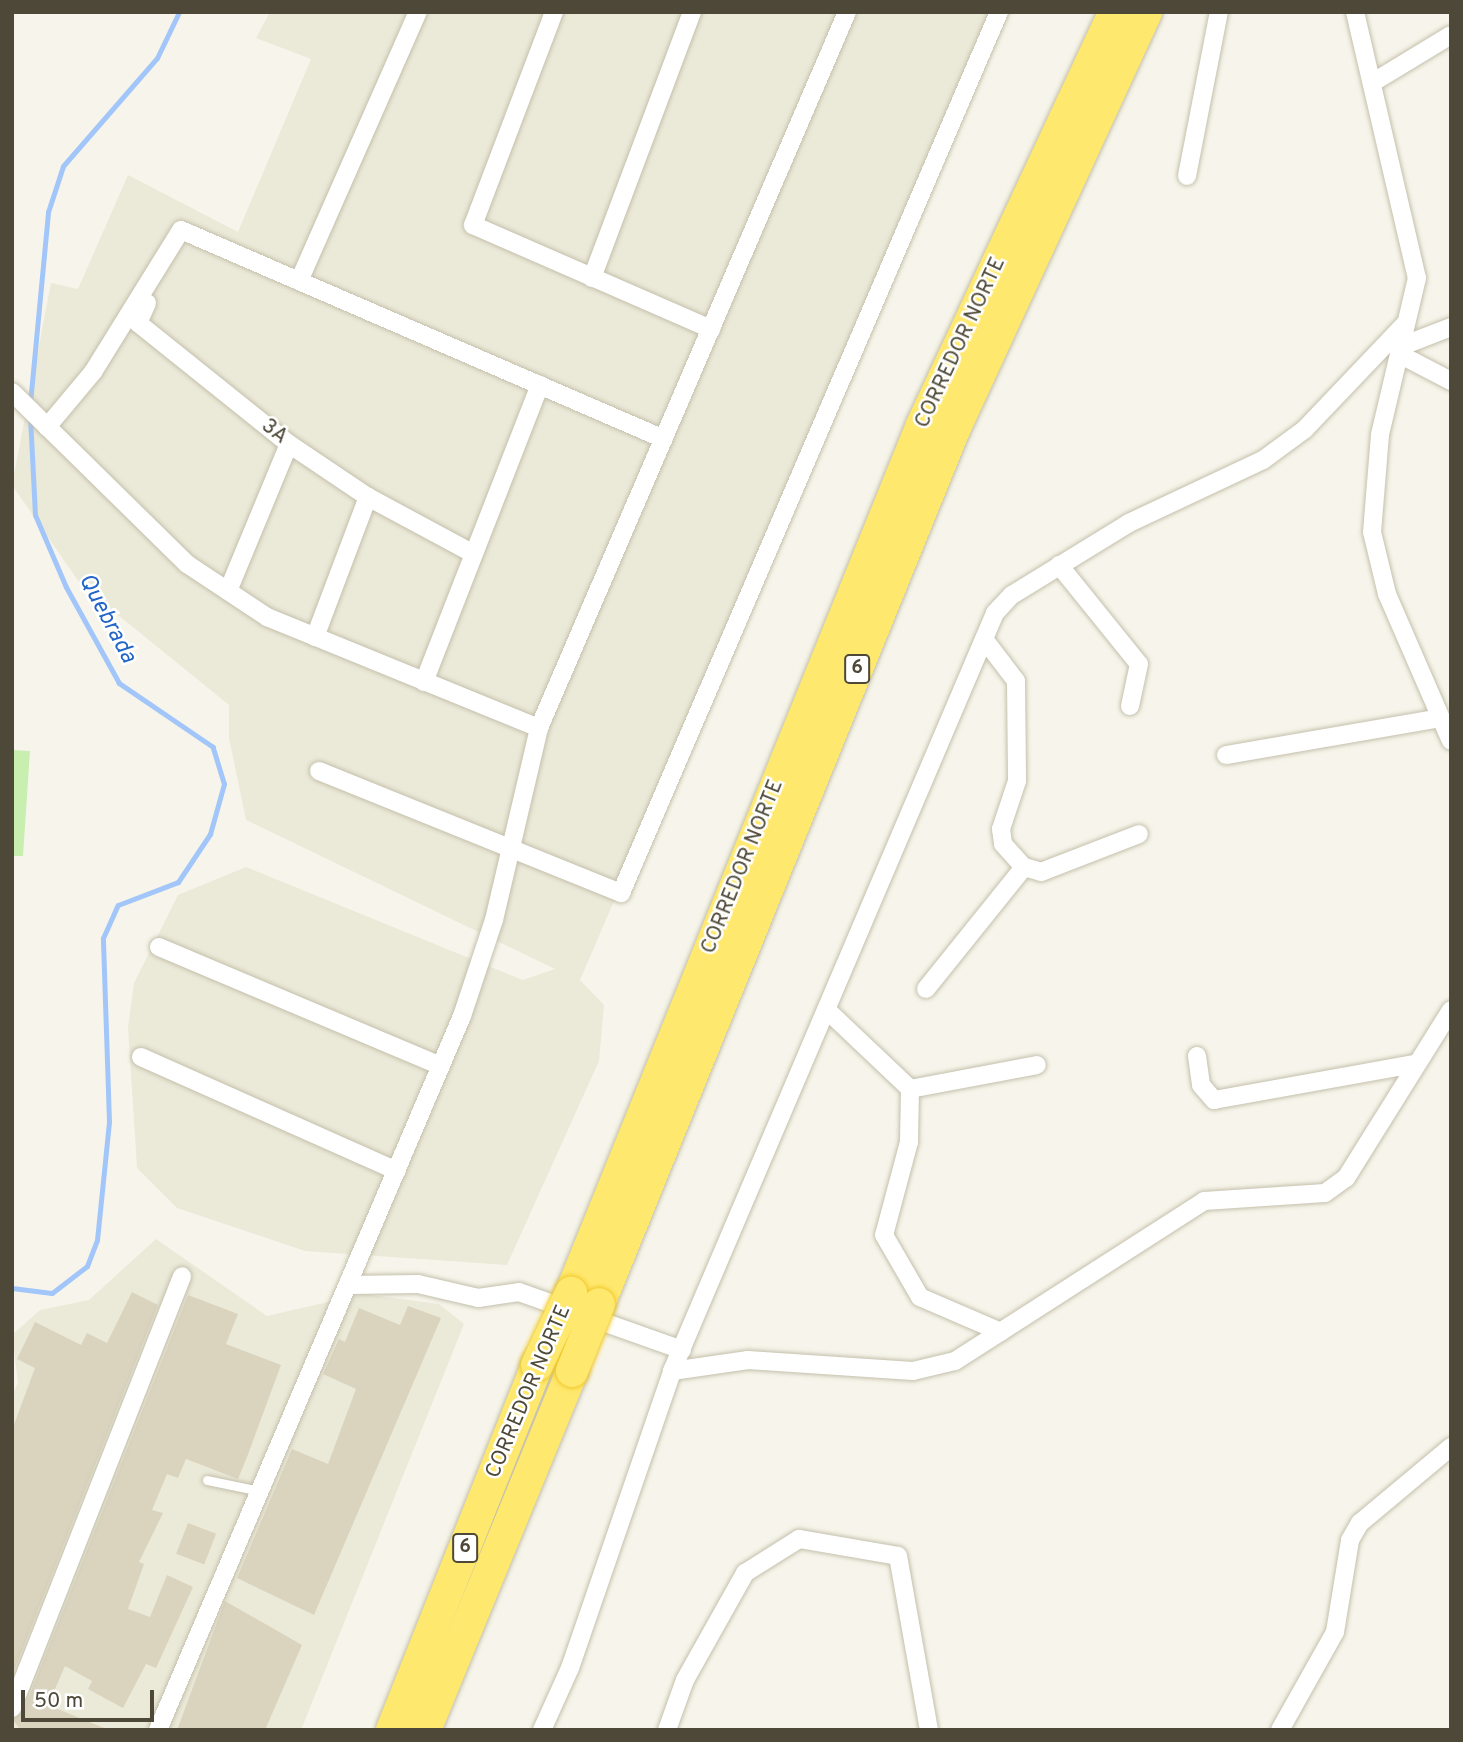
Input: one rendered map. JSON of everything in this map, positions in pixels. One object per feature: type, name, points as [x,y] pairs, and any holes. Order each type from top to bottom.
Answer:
[{"type":"highway","name":"CORREDOR NORTE","points":[[425,1730],[572,1371],[585,1299],[922,425],[1117,29],[1146,12]]},
{"type":"highway","name":"CORREDOR NORTE","points":[[392,1730],[537,1365],[585,1299]]},
{"type":"street","points":[[300,279],[418,12]]},
{"type":"street","points":[[554,12],[472,225],[711,329]]},
{"type":"street","points":[[592,278],[692,12]]},
{"type":"street","points":[[158,1730],[441,1066],[494,920],[539,728],[846,12]]},
{"type":"street","points":[[319,771],[621,893],[999,12]]},
{"type":"street","points":[[1187,176],[1219,12]]},
{"type":"street","points":[[1355,12],[1415,267],[1406,323],[1380,435],[1372,532],[1387,594],[1451,741]]},
{"type":"street","points":[[1372,83],[1451,35]]},
{"type":"street","points":[[44,424],[93,372],[181,230],[300,279],[664,439]]},
{"type":"street","name":"3A","points":[[159,266],[138,323],[289,444],[368,497],[474,554]]},
{"type":"street","points":[[541,1730],[570,1668],[673,1371],[829,1012],[984,639],[1012,595],[1129,523],[1263,460],[1305,429],[1406,323]]},
{"type":"street","points":[[1400,350],[1451,327]]},
{"type":"street","points":[[1400,350],[1451,381]]},
{"type":"street","points":[[424,682],[540,385]]},
{"type":"street","points":[[12,392],[187,564],[267,617],[539,728]]},
{"type":"street","points":[[228,591],[289,444]]},
{"type":"street","points":[[315,636],[368,497]]},
{"type":"street","points":[[1059,565],[1139,664],[1130,706]]},
{"type":"street","points":[[984,639],[1016,681],[1017,781],[1000,837],[1024,867],[1041,872],[1081,860],[1139,834]]},
{"type":"street","points":[[1226,755],[1440,718]]},
{"type":"street","points":[[926,989],[1024,867]]},
{"type":"street","points":[[159,947],[441,1066]]},
{"type":"street","points":[[673,1371],[748,1360],[913,1371],[956,1360],[1204,1201],[1325,1193],[1346,1178],[1451,1010]]},
{"type":"street","points":[[829,1012],[910,1089],[909,1142],[884,1235],[920,1297],[1001,1332]]},
{"type":"street","points":[[1197,1056],[1201,1085],[1214,1100],[1415,1064]]},
{"type":"street","points":[[141,1057],[397,1171]]},
{"type":"street","points":[[910,1089],[1037,1065]]},
{"type":"street","points":[[12,1708],[182,1276]]},
{"type":"street","points":[[348,1285],[418,1284],[478,1298],[519,1292],[682,1350]]},
{"type":"street","points":[[1280,1730],[1335,1632],[1350,1540],[1360,1523],[1451,1447]]},
{"type":"street","points":[[667,1730],[685,1680],[745,1573],[799,1539],[898,1556],[929,1730]]},
{"type":"lane","points":[[207,1480],[260,1491]]},
{"type":"shaded area","points":[[270,12],[998,12],[580,980],[604,1005],[599,1061],[507,1265],[305,1251],[177,1208],[137,1168],[128,1027],[134,983],[178,895],[246,867],[523,980],[555,969],[246,820],[229,738],[229,705],[81,585],[12,485],[51,283],[78,289],[128,175],[238,232],[311,59],[256,38]]},
{"type":"shaded area","points":[[156,1239],[267,1316],[363,1294],[439,1304],[464,1324],[301,1730],[12,1730],[12,1395],[18,1383],[12,1335],[40,1310],[89,1300]]},
{"type":"green space","points":[[12,750],[30,751],[23,856],[12,856]]},
{"type":"building","points":[[132,1292],[158,1305],[12,1676],[12,1430],[35,1368],[17,1359],[35,1322],[81,1345],[87,1333],[107,1343]]},
{"type":"building","points":[[188,1295],[238,1314],[226,1344],[281,1365],[247,1457],[238,1479],[186,1459],[178,1478],[167,1474],[152,1510],[163,1513],[139,1562],[144,1564],[128,1609],[150,1617],[167,1575],[193,1587],[156,1668],[146,1664],[123,1708],[88,1689],[92,1681],[65,1666],[48,1705],[109,1730],[21,1730],[12,1719],[23,1712]]},
{"type":"building","points":[[408,1306],[441,1318],[314,1615],[237,1578],[292,1449],[328,1464],[356,1389],[323,1374],[339,1339],[345,1342],[359,1308],[400,1325]]},
{"type":"building","points":[[188,1523],[216,1534],[204,1565],[176,1554]]},
{"type":"building","points":[[225,1601],[302,1645],[265,1730],[177,1730]]},
{"type":"waterway","name":"Quebrada","points":[[30,403],[48,212],[63,166],[157,58],[179,12]]},
{"type":"waterway","name":"Quebrada","points":[[12,1288],[52,1293],[87,1266],[97,1240],[109,1122],[103,938],[118,905],[178,882],[210,834],[224,784],[213,747],[119,683],[66,587],[35,515],[30,416]]}]
